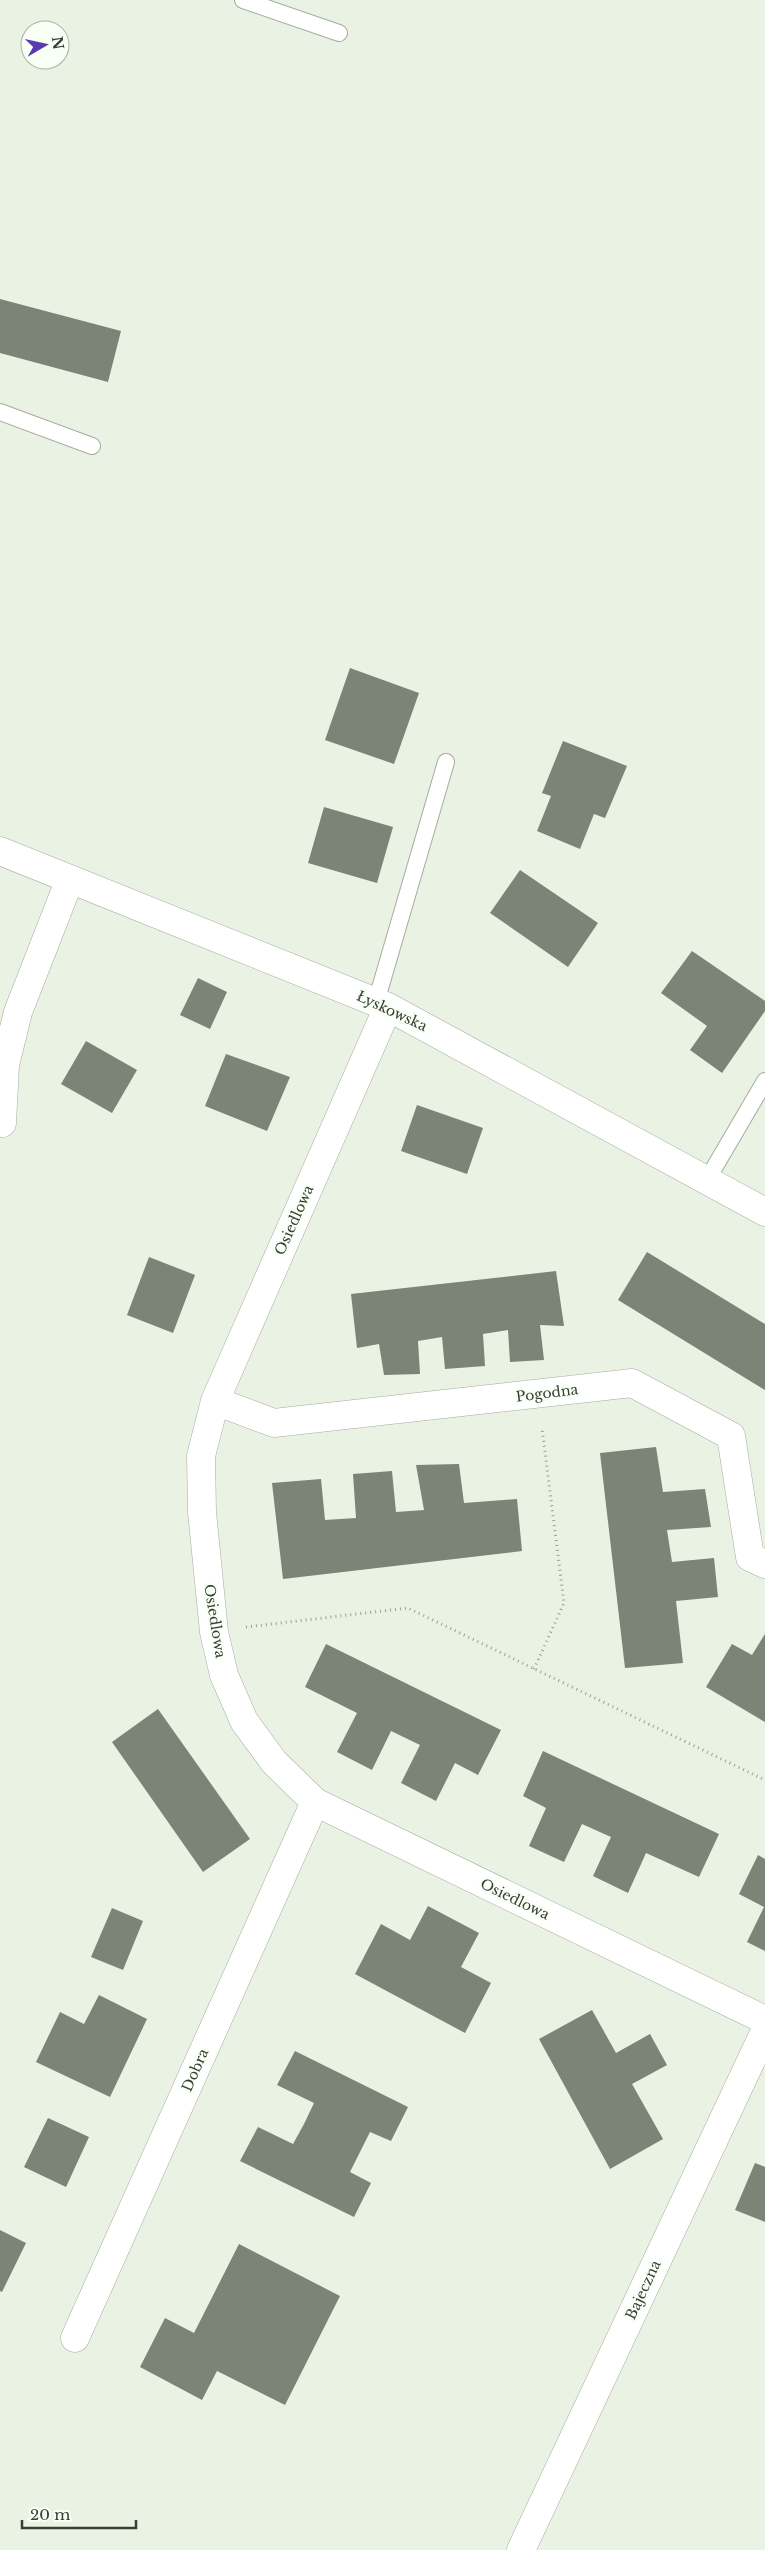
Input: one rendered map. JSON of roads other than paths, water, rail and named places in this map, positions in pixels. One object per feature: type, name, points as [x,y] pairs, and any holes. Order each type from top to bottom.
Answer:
[{"type":"street","name":"Łyskowska","points":[[0,851],[382,1004],[765,1212]]},
{"type":"street","points":[[2,1122],[5,1065],[18,1012],[70,879]]},
{"type":"street","name":"Osiedlowa","points":[[382,1004],[215,1401],[201,1456],[202,1512],[214,1632],[224,1675],[244,1721],[274,1762],[315,1802],[765,2020]]},
{"type":"street","name":"Pogodna","points":[[215,1401],[274,1422],[538,1395],[632,1383],[731,1436],[750,1556],[765,1564]]},
{"type":"street","name":"Dobra","points":[[75,2338],[315,1802]]},
{"type":"street","name":"Bajeczna","points":[[521,2550],[765,2031]]},
{"type":"lane","points":[[243,0],[339,33]]},
{"type":"lane","points":[[0,412],[92,446]]},
{"type":"lane","points":[[382,1004],[446,762]]},
{"type":"lane","points":[[707,1180],[765,1081]]}]
